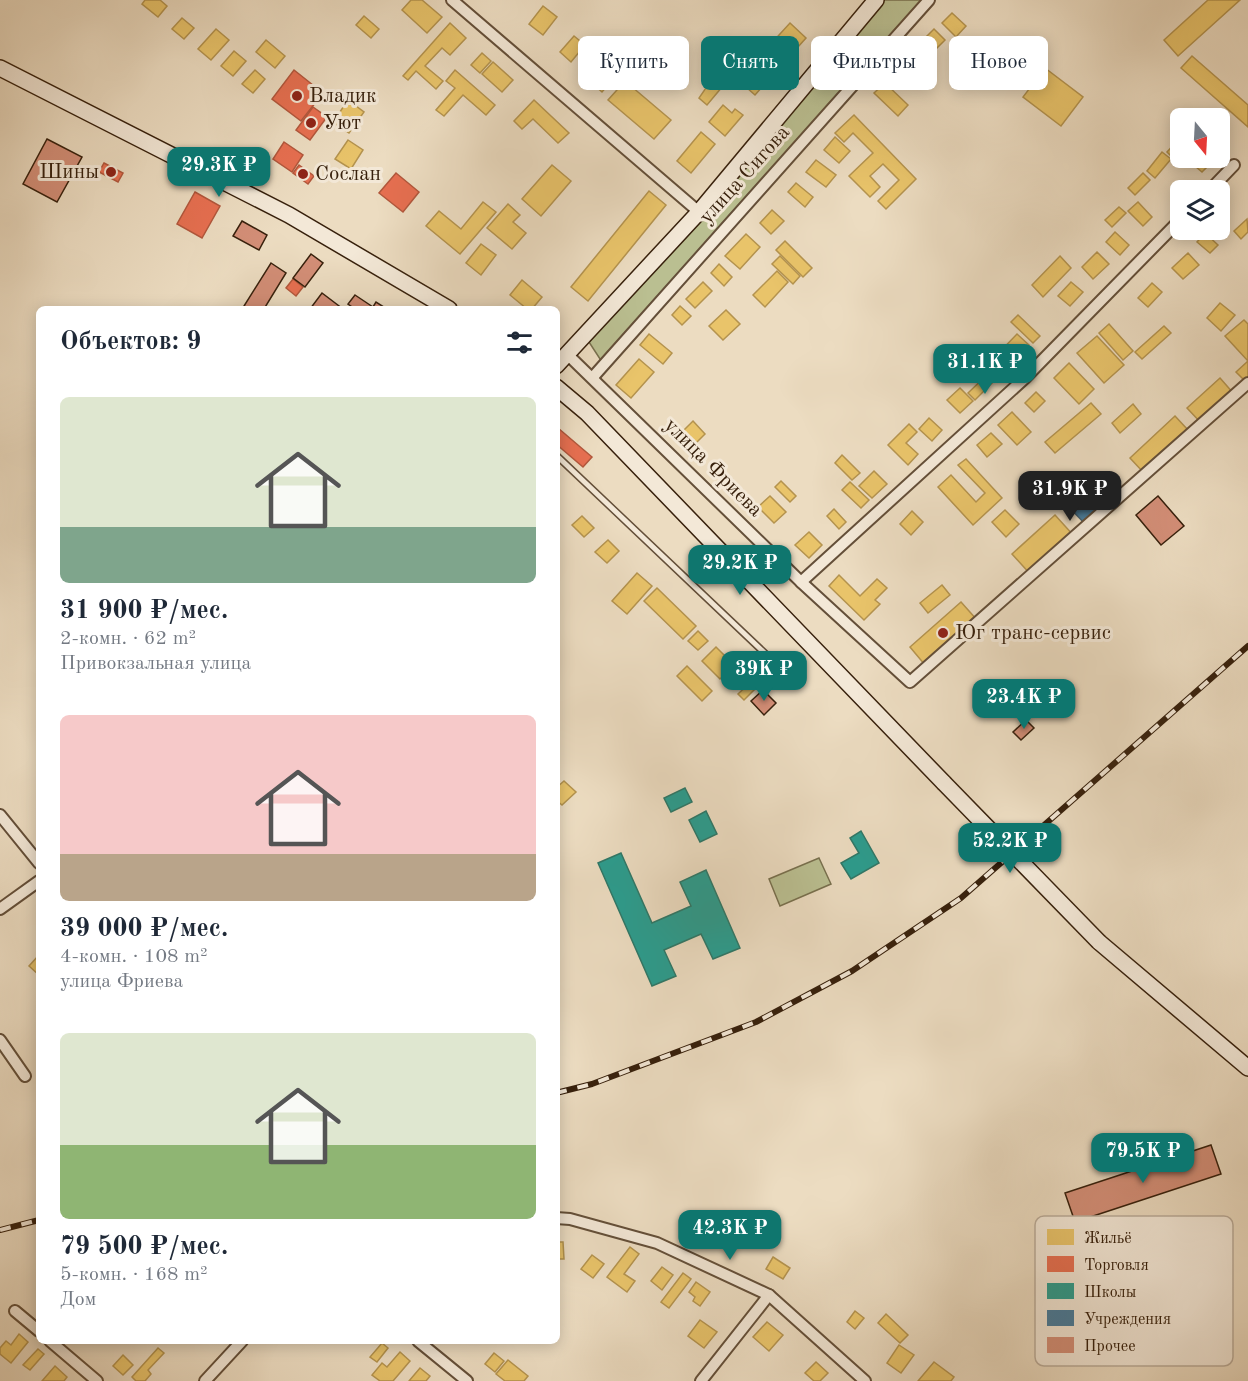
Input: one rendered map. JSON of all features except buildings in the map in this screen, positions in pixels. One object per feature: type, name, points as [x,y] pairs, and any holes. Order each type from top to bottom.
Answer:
[{"type":"main road","name":"улица Сигова","points":[[562,360],[699,212],[876,0]]},
{"type":"main road","points":[[0,68],[289,215],[443,306]]},
{"type":"main road","points":[[560,390],[586,413],[1099,942],[1248,1068]]},
{"type":"street","points":[[452,0],[699,212]]},
{"type":"street","name":"улица Сигова","points":[[593,378],[929,0]]},
{"type":"street","points":[[1220,180],[1234,165]]},
{"type":"street","points":[[801,582],[1025,378],[1170,230]]},
{"type":"street","name":"улица Фриева","points":[[562,360],[593,378],[801,582],[910,682],[1248,383]]},
{"type":"street","points":[[0,815],[36,859]]},
{"type":"street","points":[[0,909],[36,883]]},
{"type":"street","points":[[0,1040],[25,1076]]},
{"type":"street","points":[[560,1218],[657,1243],[769,1295],[865,1381]]},
{"type":"street","points":[[701,1381],[769,1295]]},
{"type":"street","points":[[15,1311],[36,1328]]},
{"type":"street","points":[[54,1344],[97,1381]]},
{"type":"street","points":[[205,1381],[239,1344]]},
{"type":"street","points":[[422,1344],[467,1381]]},
{"type":"lane","points":[[560,459],[791,678]]},
{"type":"green space","points":[[884,0],[922,0],[890,36],[853,36]]},
{"type":"green space","points":[[811,85],[811,90],[842,90],[602,362],[589,342]]},
{"type":"green space","points":[[819,858],[831,884],[780,906],[769,879]]},
{"type":"railway","points":[[560,1092],[592,1084],[756,1022],[852,971],[961,898],[1248,646]]},
{"type":"railway","points":[[0,1230],[36,1221]]},
{"type":"place","name":"Владик","points":[[297,96]]},
{"type":"place","name":"Уют","points":[[311,123]]},
{"type":"place","name":"Шины","points":[[111,172]]},
{"type":"place","name":"Сослан","points":[[303,174]]},
{"type":"place","name":"Юг транс-сервис","points":[[943,633]]}]
